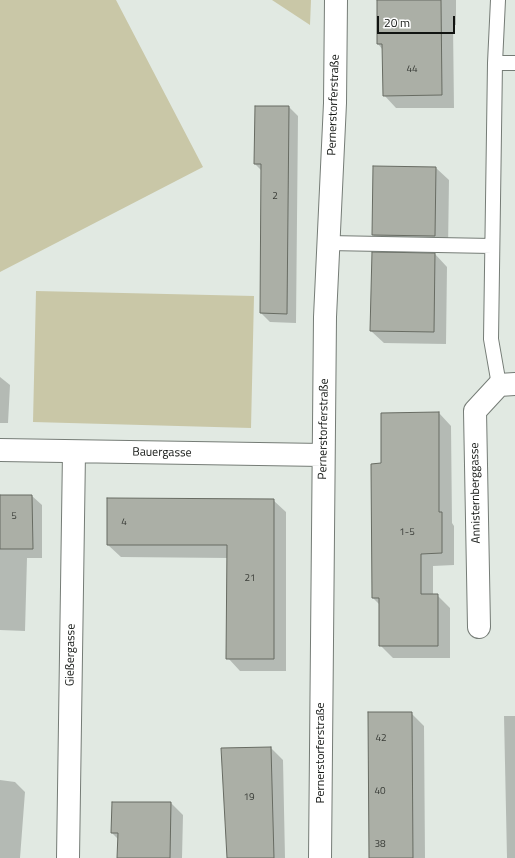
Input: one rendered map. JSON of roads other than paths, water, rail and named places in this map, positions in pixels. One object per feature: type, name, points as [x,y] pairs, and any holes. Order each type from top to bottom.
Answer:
[{"type":"street","name":"Pernerstorferstraße","points":[[320,858],[323,455],[328,244],[335,103],[336,0]]},
{"type":"street","name":"Annisternberggasse","points":[[480,627],[475,411],[507,385]]},
{"type":"street","name":"Bauergasse","points":[[0,450],[323,455]]},
{"type":"street","name":"Gießergasse","points":[[68,858],[74,452]]},
{"type":"lane","points":[[498,0],[495,63],[492,339],[507,385]]},
{"type":"lane","points":[[495,63],[515,63]]},
{"type":"lane","points":[[328,244],[492,246]]}]
